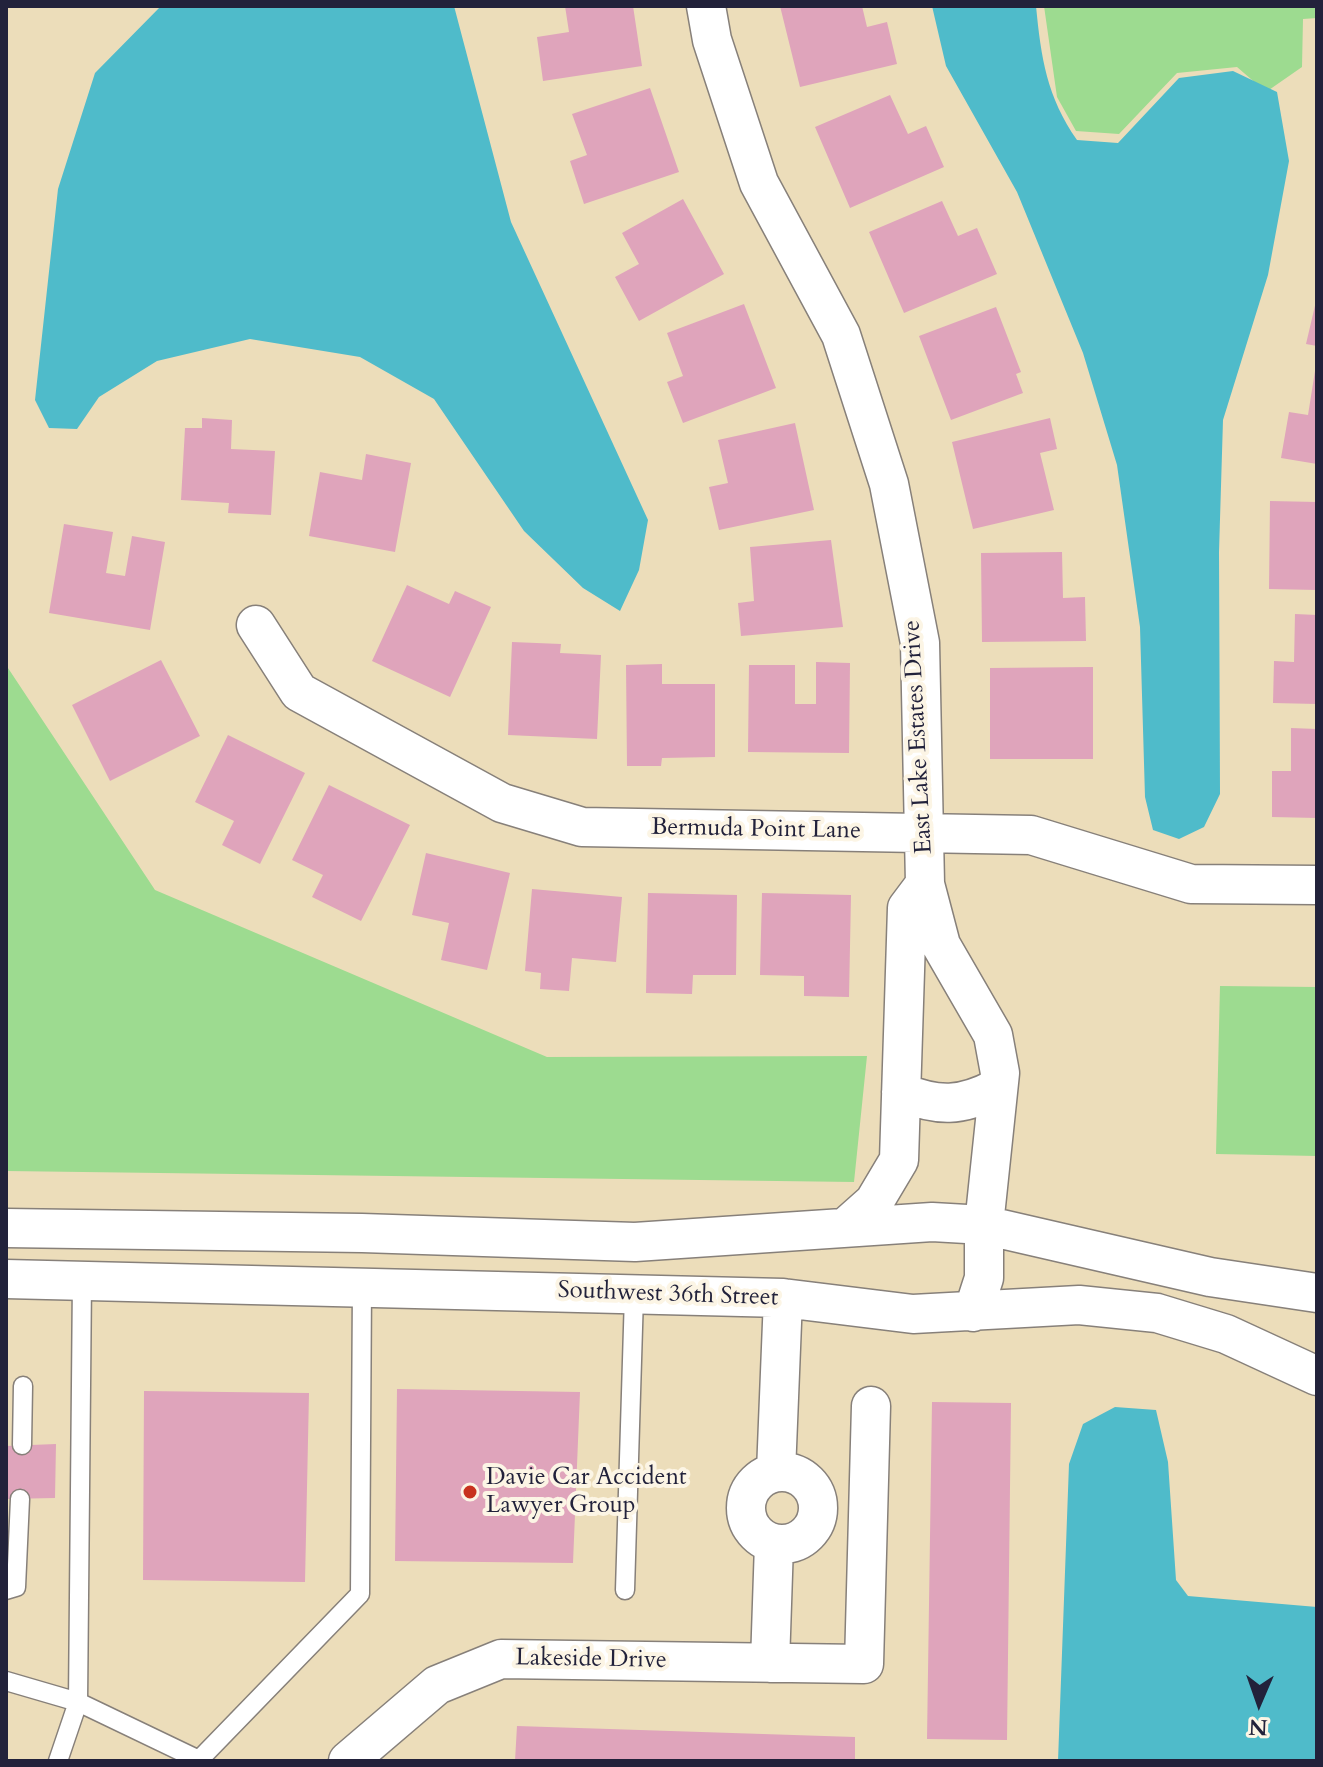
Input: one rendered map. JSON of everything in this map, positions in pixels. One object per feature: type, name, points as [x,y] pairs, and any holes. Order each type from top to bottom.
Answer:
[{"type":"street","name":"East Lake Estates Drive","points":[[706,6],[712,40],[759,183],[841,335],[889,484],[920,643],[925,884],[941,945],[993,1035],[1000,1073],[984,1225],[984,1278],[973,1312]]},
{"type":"street","name":"Bermuda Point Lane","points":[[256,625],[299,692],[502,803],[582,827],[1031,835],[1191,884],[1317,885]]},
{"type":"street","name":"East Lake Estates Drive","points":[[847,1226],[874,1202],[899,1160],[907,908],[925,884]]},
{"type":"street","points":[[901,1092],[926,1102],[955,1105],[997,1088]]},
{"type":"street","points":[[6,1228],[362,1233],[635,1242],[745,1237],[847,1226],[932,1222],[984,1225],[1210,1277],[1317,1293]]},
{"type":"street","points":[[362,1233],[362,1286]]},
{"type":"street","points":[[634,1295],[635,1242]]},
{"type":"street","name":"Southwest 36th Street","points":[[6,1279],[783,1298],[913,1314],[1079,1305],[1157,1313],[1226,1334],[1317,1376]]},
{"type":"street","points":[[776,1472],[783,1298]]},
{"type":"street","name":"Lakeside Drive","points":[[348,1761],[437,1685],[501,1659],[864,1664],[871,1406]]},
{"type":"street","points":[[776,1472],[800,1476],[809,1483],[819,1504],[819,1515],[807,1535],[786,1544],[774,1544],[754,1531],[746,1507],[755,1484],[776,1472]]},
{"type":"street","points":[[770,1663],[774,1544]]},
{"type":"lane","points":[[58,1761],[78,1702],[82,1279]]},
{"type":"lane","points":[[6,1681],[78,1702],[198,1761],[360,1594],[362,1286]]},
{"type":"lane","points":[[625,1590],[634,1295]]},
{"type":"lane","points":[[22,1445],[23,1386]]},
{"type":"lane","points":[[6,1590],[16,1587],[20,1499]]},
{"type":"green space","points":[[1044,6],[1317,6],[1317,18],[1303,19],[1302,67],[1266,92],[1237,67],[1177,73],[1119,134],[1076,131],[1057,97]]},
{"type":"green space","points":[[6,665],[155,890],[547,1057],[867,1056],[854,1182],[6,1171]]},
{"type":"green space","points":[[1220,986],[1317,987],[1317,1156],[1216,1154]]},
{"type":"water","points":[[161,6],[454,6],[511,222],[648,520],[639,570],[620,611],[583,588],[524,531],[434,399],[360,357],[250,339],[157,361],[99,397],[77,429],[49,428],[35,400],[58,189],[95,73]]},
{"type":"water","points":[[932,6],[1036,6],[1047,76],[1059,108],[1077,140],[1118,143],[1179,78],[1233,71],[1277,92],[1289,161],[1268,275],[1223,420],[1219,552],[1220,794],[1204,827],[1179,839],[1153,830],[1145,797],[1140,627],[1117,465],[1083,353],[1017,192],[946,66]]},
{"type":"water","points":[[1115,1407],[1156,1410],[1168,1462],[1176,1580],[1188,1596],[1317,1607],[1317,1761],[1058,1761],[1069,1464],[1083,1424]]},
{"type":"building","points":[[565,6],[633,6],[642,66],[543,81],[537,37],[569,32]]},
{"type":"building","points":[[780,6],[862,6],[867,27],[887,22],[897,64],[800,87]]},
{"type":"building","points":[[650,88],[679,172],[584,204],[570,161],[587,155],[572,114]]},
{"type":"building","points":[[890,95],[908,134],[926,126],[944,167],[850,208],[815,127]]},
{"type":"building","points":[[683,199],[724,274],[639,321],[615,277],[639,264],[622,233]]},
{"type":"building","points":[[942,201],[958,236],[977,228],[997,274],[904,313],[869,232]]},
{"type":"building","points":[[1317,297],[1317,346],[1306,344]]},
{"type":"building","points":[[744,304],[776,388],[683,423],[667,382],[683,376],[667,333]]},
{"type":"building","points":[[996,307],[1021,372],[1016,374],[1023,393],[951,420],[919,336]]},
{"type":"building","points":[[1315,371],[1317,464],[1281,458],[1289,412],[1308,415]]},
{"type":"building","points":[[202,418],[232,420],[231,449],[275,451],[271,515],[228,513],[229,503],[181,500],[185,428],[202,428]]},
{"type":"building","points":[[1050,418],[1057,449],[1040,453],[1054,510],[973,529],[952,442]]},
{"type":"building","points":[[795,423],[814,510],[719,530],[709,487],[728,483],[718,440]]},
{"type":"building","points":[[366,454],[411,463],[395,552],[309,536],[320,472],[362,480]]},
{"type":"building","points":[[1270,501],[1317,502],[1317,590],[1269,589]]},
{"type":"building","points":[[64,524],[113,532],[106,573],[125,576],[132,536],[165,542],[150,630],[49,613]]},
{"type":"building","points":[[831,540],[843,627],[741,636],[738,603],[754,601],[750,547]]},
{"type":"building","points":[[1062,552],[1063,598],[1085,597],[1086,641],[982,642],[981,553]]},
{"type":"building","points":[[407,585],[449,604],[455,591],[491,607],[450,697],[372,661]]},
{"type":"building","points":[[1295,614],[1317,615],[1317,704],[1273,703],[1274,661],[1294,662]]},
{"type":"building","points":[[512,642],[561,644],[560,653],[601,655],[597,739],[508,735]]},
{"type":"building","points":[[161,660],[200,736],[110,781],[72,705]]},
{"type":"building","points":[[816,662],[850,663],[849,753],[748,752],[749,665],[795,665],[795,704],[816,704]]},
{"type":"building","points":[[662,664],[662,684],[715,684],[715,757],[662,758],[661,766],[627,766],[626,665]]},
{"type":"building","points":[[1093,667],[1093,759],[990,759],[990,668]]},
{"type":"building","points":[[1291,728],[1317,729],[1317,818],[1272,817],[1272,771],[1291,771]]},
{"type":"building","points":[[228,735],[305,773],[260,864],[222,845],[234,821],[195,802]]},
{"type":"building","points":[[329,785],[410,825],[361,921],[312,897],[323,875],[292,860]]},
{"type":"building","points":[[426,853],[510,873],[487,970],[441,960],[449,923],[412,915]]},
{"type":"building","points":[[532,889],[622,897],[616,962],[572,958],[569,991],[540,989],[541,973],[525,971]]},
{"type":"building","points":[[648,893],[737,895],[736,975],[693,975],[692,994],[646,993]]},
{"type":"building","points":[[762,893],[851,895],[849,997],[804,996],[804,976],[760,975]]},
{"type":"building","points":[[397,1389],[580,1392],[573,1563],[395,1561]]},
{"type":"building","points":[[144,1391],[309,1393],[305,1582],[143,1580]]},
{"type":"building","points":[[932,1402],[1011,1403],[1007,1740],[927,1739]]},
{"type":"building","points":[[56,1444],[55,1498],[6,1499],[6,1446]]},
{"type":"building","points":[[517,1726],[855,1737],[855,1761],[515,1761]]},
{"type":"place","name":"Davie Car Accident Lawyer Group","points":[[470,1492]]}]
